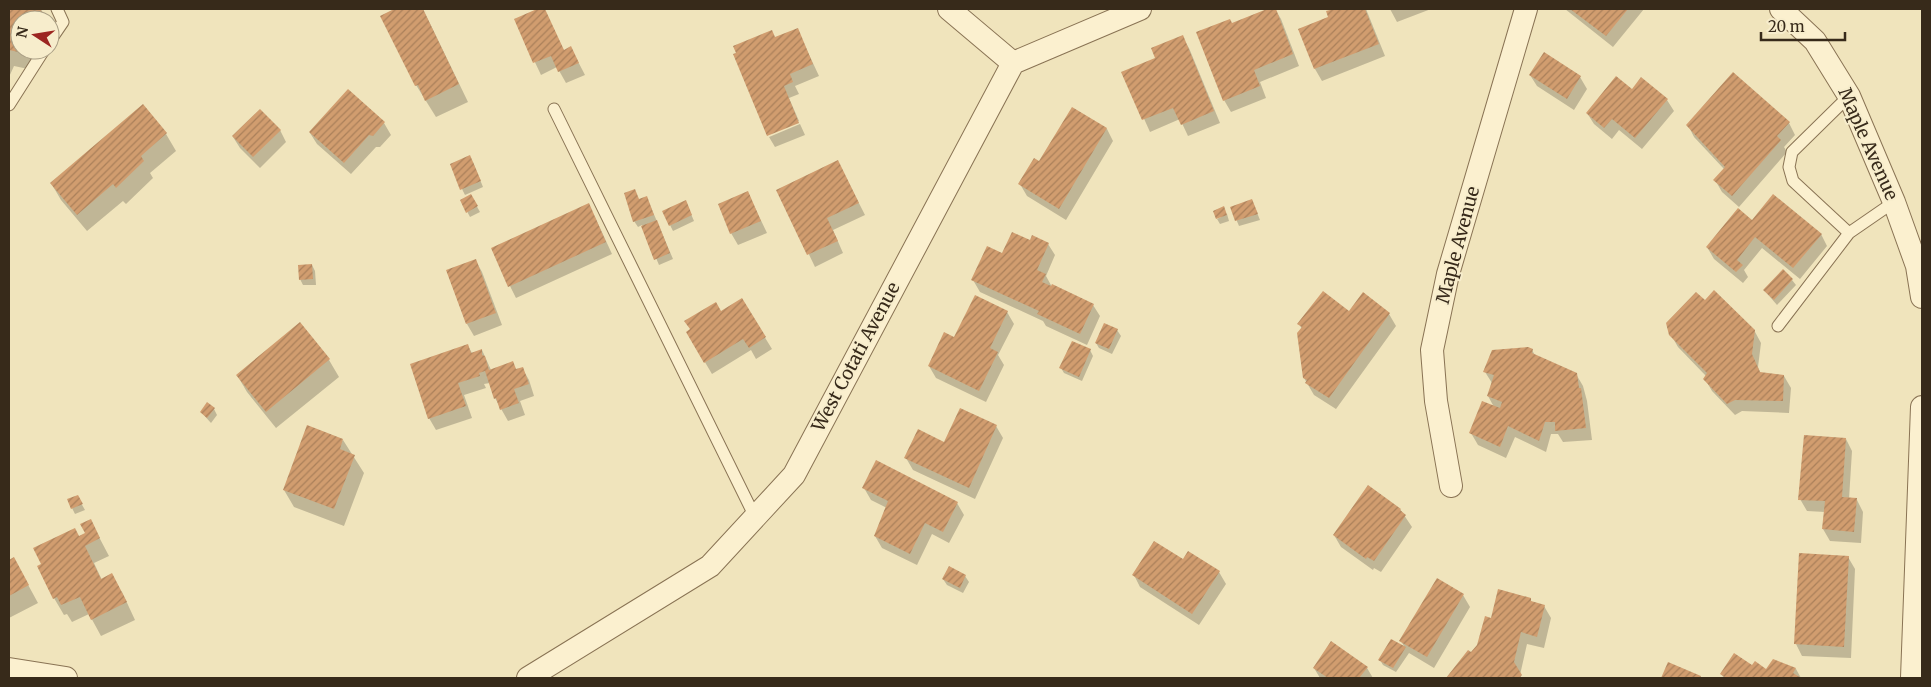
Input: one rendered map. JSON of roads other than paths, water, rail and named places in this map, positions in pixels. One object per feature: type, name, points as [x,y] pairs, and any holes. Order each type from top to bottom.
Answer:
[{"type":"street","points":[[949,9],[1013,63],[1140,9]]},
{"type":"street","name":"Maple Avenue","points":[[1450,486],[1436,401],[1432,350],[1448,274],[1526,9]]},
{"type":"street","name":"Maple Avenue","points":[[1781,9],[1815,41],[1849,96],[1894,202],[1917,266],[1922,297]]},
{"type":"street","name":"West Cotati Avenue","points":[[528,678],[710,566],[794,475],[1013,63]]},
{"type":"street","points":[[1912,678],[1922,407]]},
{"type":"street","points":[[9,669],[66,678]]},
{"type":"lane","points":[[9,105],[38,60]]},
{"type":"lane","points":[[1849,96],[1792,152],[1789,167],[1793,181],[1849,233]]},
{"type":"lane","points":[[554,109],[755,517]]},
{"type":"lane","points":[[1778,326],[1849,233],[1894,202]]}]
